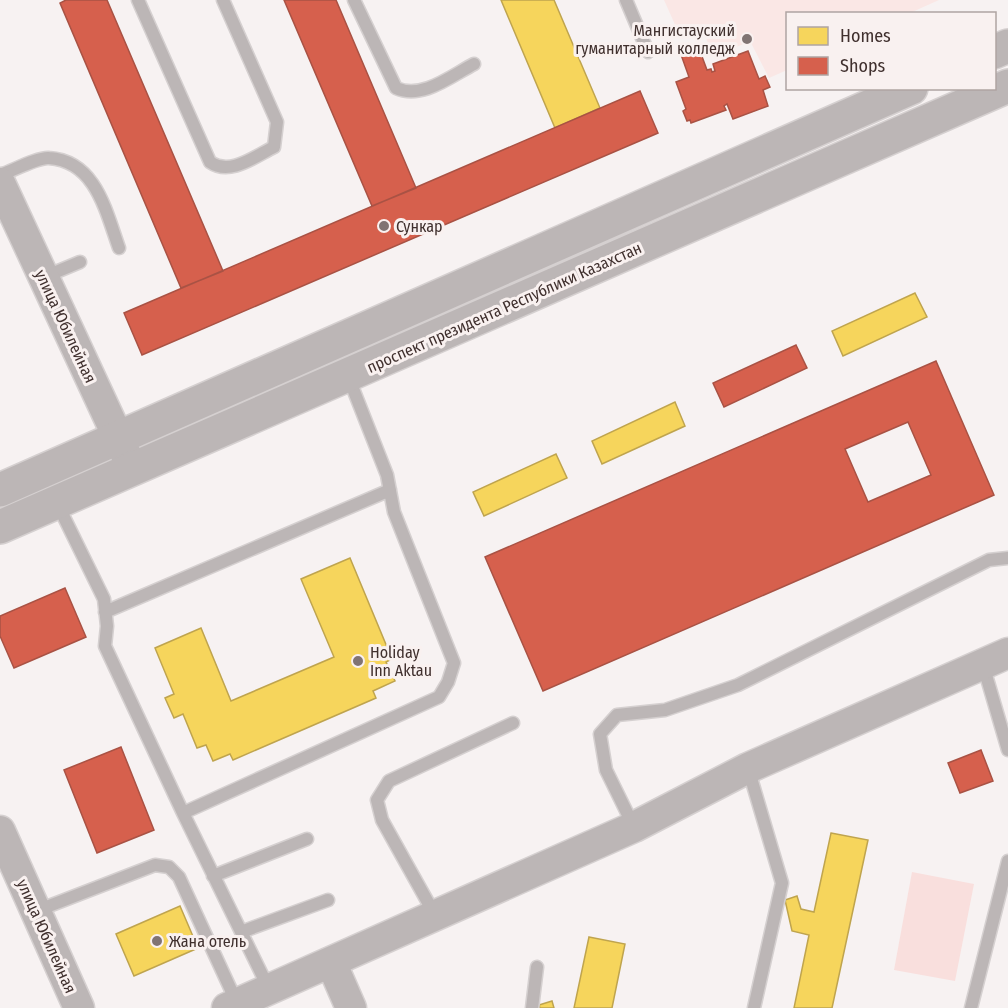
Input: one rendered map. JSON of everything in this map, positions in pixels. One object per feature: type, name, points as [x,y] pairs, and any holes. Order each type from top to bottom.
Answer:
[{"type":"main road","name":"проспект президента Республики Казахстан","points":[[0,527],[1008,86]]},
{"type":"main road","points":[[0,490],[906,90]]},
{"type":"street","name":"улица Юбилейная","points":[[0,183],[117,438],[134,468]]},
{"type":"street","points":[[232,1006],[634,827],[748,768],[996,658]]},
{"type":"street","name":"улица Юбилейная","points":[[0,831],[79,1008]]},
{"type":"street","points":[[331,962],[351,1008]]},
{"type":"lane","points":[[138,0],[210,162],[220,169],[231,168],[274,147],[277,135],[277,122],[223,0]]},
{"type":"lane","points":[[354,0],[396,88],[407,93],[421,91],[474,64]]},
{"type":"lane","points":[[627,0],[648,52]]},
{"type":"lane","points":[[0,175],[47,158],[74,165],[96,185],[120,248]]},
{"type":"lane","points":[[43,278],[80,262]]},
{"type":"lane","points":[[183,813],[439,697],[454,663],[394,512],[387,475],[347,375]]},
{"type":"lane","points":[[105,612],[390,490]]},
{"type":"lane","points":[[57,502],[104,599],[105,646],[269,989]]},
{"type":"lane","points":[[634,827],[606,770],[600,735],[616,715],[665,710],[738,685],[989,560],[1008,558]]},
{"type":"lane","points":[[996,658],[1008,750]]},
{"type":"lane","points":[[435,915],[382,820],[377,800],[389,781],[513,723]]},
{"type":"lane","points":[[748,768],[782,883],[754,1008]]},
{"type":"lane","points":[[213,876],[307,839]]},
{"type":"lane","points":[[971,1008],[1008,861]]},
{"type":"lane","points":[[36,911],[155,865],[169,867],[179,877],[232,1006]]},
{"type":"lane","points":[[241,933],[328,900]]},
{"type":"lane","points":[[532,1008],[537,967]]},
{"type":"shaded area","name":"Мангистауский гуманитарный колледж","points":[[664,0],[939,0],[912,12],[786,12],[786,70],[769,78],[750,41],[714,57],[703,31],[681,38]]},
{"type":"shaded area","points":[[912,872],[974,884],[955,981],[894,970]]},
{"type":"building: Homes","points":[[501,0],[554,0],[600,108],[555,128]]},
{"type":"building: Homes","points":[[915,293],[927,317],[843,356],[832,331]]},
{"type":"building: Homes","points":[[675,402],[685,426],[602,464],[592,441]]},
{"type":"building: Homes","points":[[556,454],[567,478],[484,516],[473,492]]},
{"type":"building: Homes","name":"Holiday Inn Aktau","points":[[350,558],[392,659],[386,662],[395,681],[373,691],[376,698],[233,760],[230,754],[213,761],[206,745],[197,748],[183,714],[174,718],[165,698],[174,694],[155,648],[201,628],[231,701],[334,657],[301,579]]},
{"type":"building: Homes","points":[[831,833],[868,840],[832,1008],[794,1008],[809,935],[792,931],[785,900],[797,896],[801,909],[814,912]]},
{"type":"building: Homes","name":"Жана отель","points":[[180,906],[198,948],[134,976],[116,934]]},
{"type":"building: Homes","points":[[589,937],[625,944],[612,1008],[574,1008]]},
{"type":"building: Homes","points":[[552,1001],[554,1008],[540,1008],[539,1005]]},
{"type":"building: Shops","points":[[66,0],[107,0],[223,271],[181,288],[60,3]]},
{"type":"building: Shops","points":[[284,0],[336,0],[416,188],[372,206]]},
{"type":"building: Shops","points":[[697,43],[707,70],[711,69],[712,72],[715,71],[713,64],[748,51],[759,79],[765,76],[770,87],[763,90],[768,106],[733,119],[727,104],[724,106],[726,110],[691,123],[690,120],[687,121],[683,111],[686,109],[676,82],[689,77],[679,49]]},
{"type":"building: Shops","name":"Сункар","points":[[640,91],[658,133],[142,355],[124,313]]},
{"type":"building: Shops","points":[[796,345],[807,368],[724,407],[713,383]]},
{"type":"building: Shops","points":[[936,361],[994,495],[543,691],[485,557]],"holes":[[[908,422],[931,475],[868,502],[845,449]]]},
{"type":"building: Shops","points":[[65,588],[86,637],[14,668],[0,636],[0,616]]},
{"type":"building: Shops","points":[[121,747],[154,830],[97,853],[64,770]]},
{"type":"building: Shops","points":[[981,750],[993,781],[960,793],[948,763]]},
{"type":"place","name":"Мангистауский гуманитарный колледж","points":[[747,39]]},
{"type":"place","name":"Сункар","points":[[384,226]]},
{"type":"place","name":"Holiday Inn Aktau","points":[[358,661]]},
{"type":"place","name":"Жана отель","points":[[157,941]]}]
